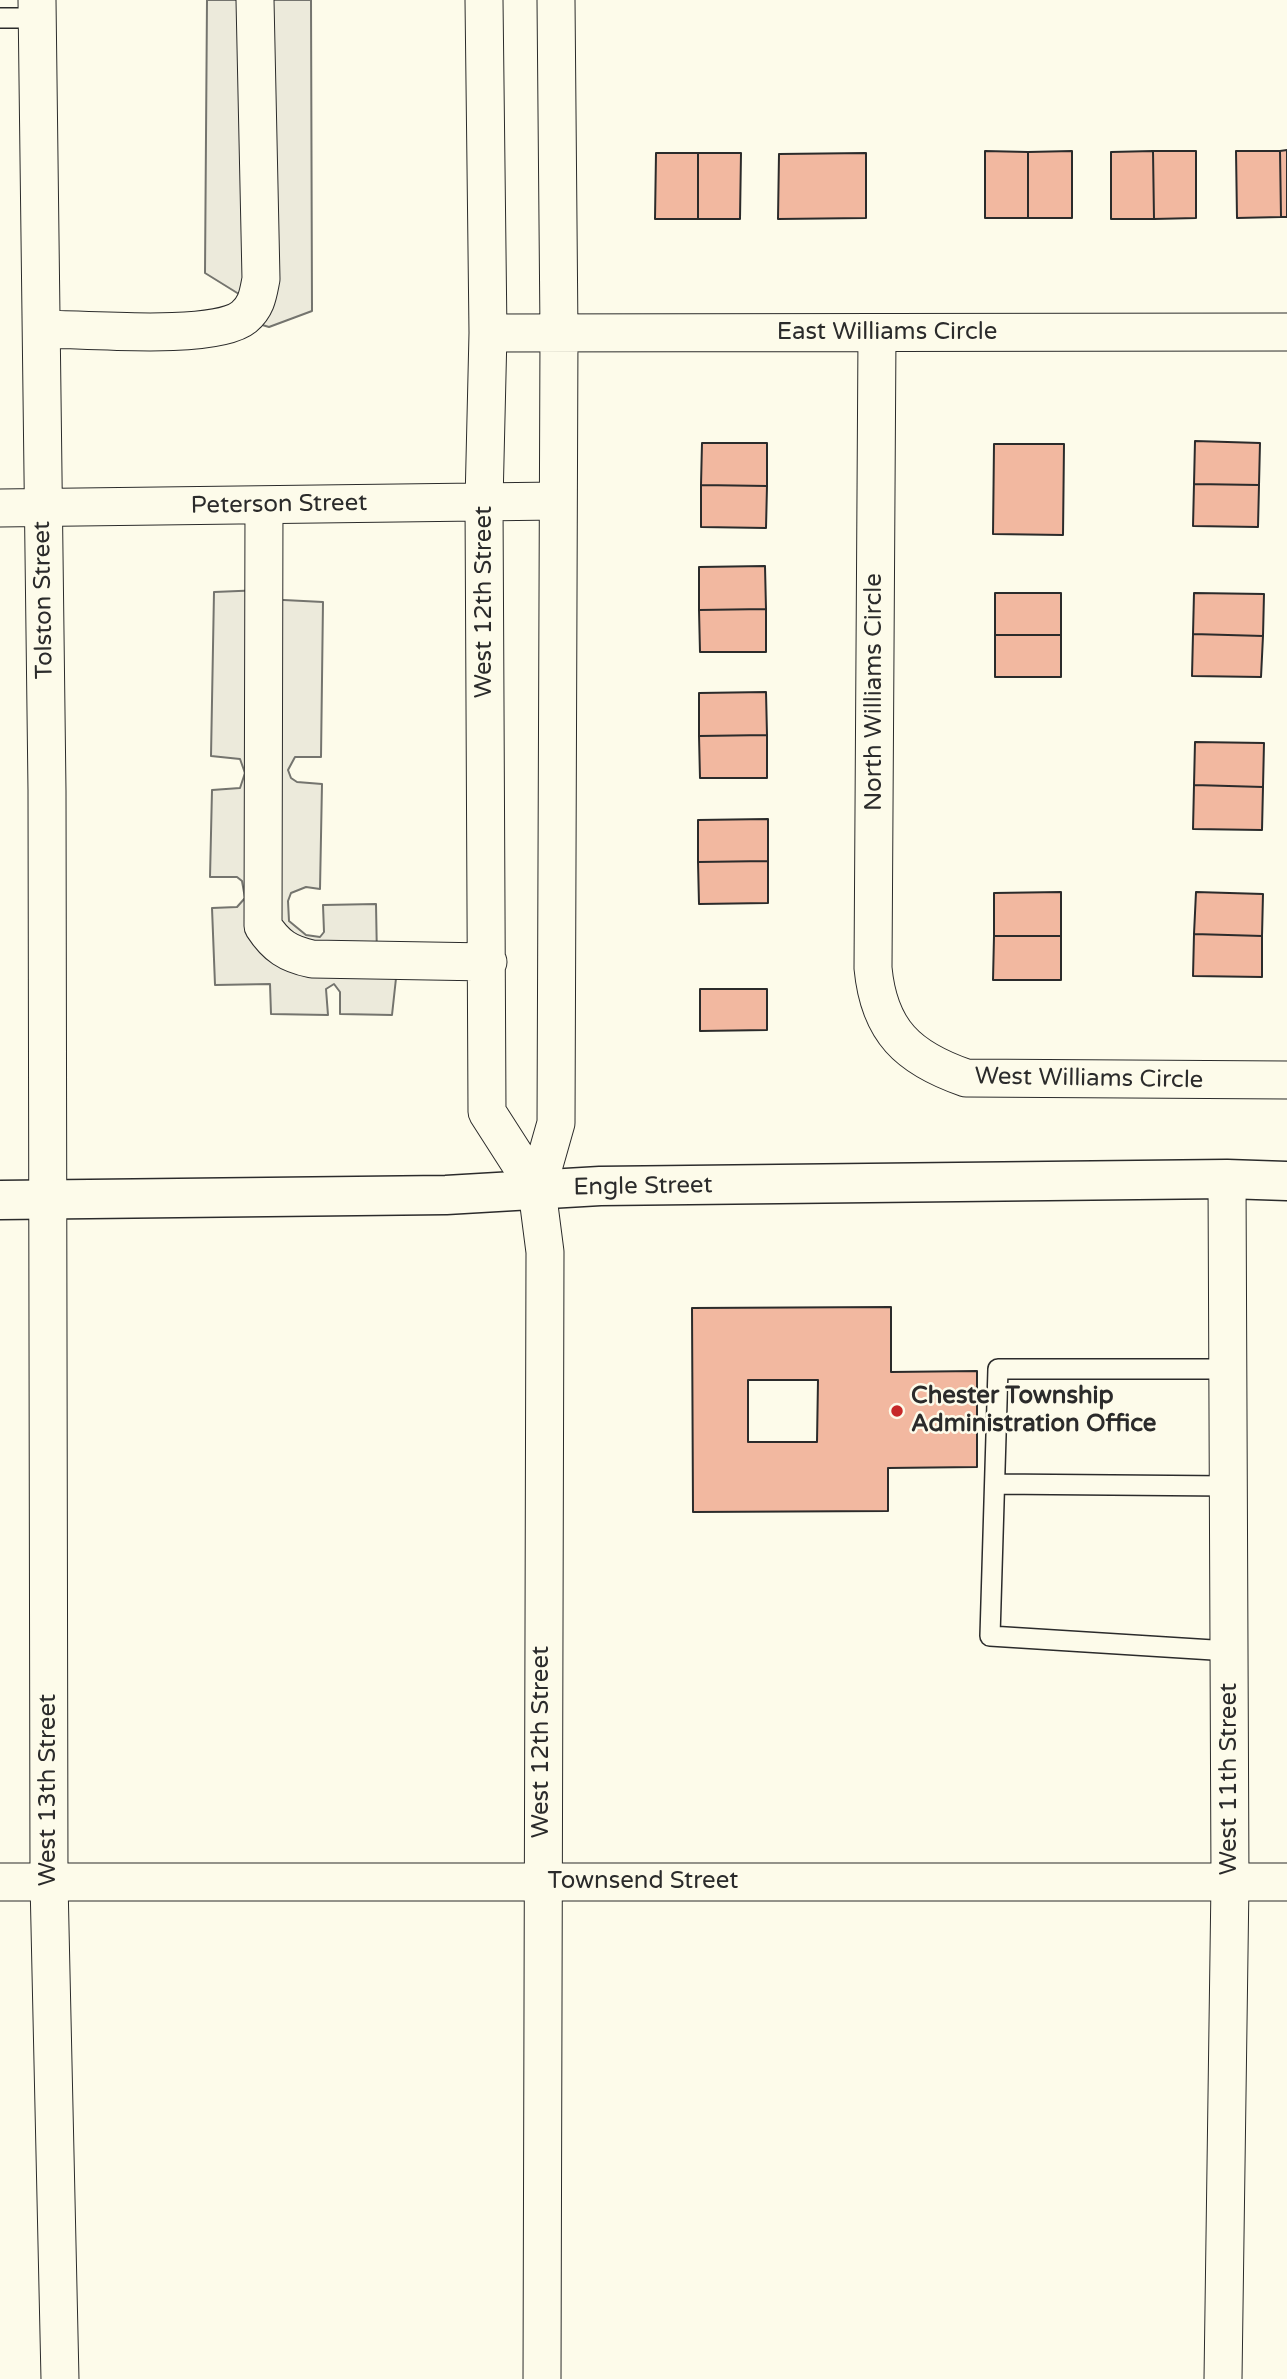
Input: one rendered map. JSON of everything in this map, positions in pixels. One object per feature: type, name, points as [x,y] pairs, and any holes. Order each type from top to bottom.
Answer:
[{"type":"main road","name":"Engle Street","points":[[0,1200],[446,1195],[600,1186],[1227,1179],[1287,1181]]},
{"type":"street","points":[[42,329],[170,331],[219,328],[242,319],[256,305],[261,279],[255,0]]},
{"type":"street","name":"West 12th Street","points":[[484,0],[488,333],[484,502],[487,1112],[537,1190]]},
{"type":"street","name":"West 12th Street","points":[[542,2379],[541,1882],[545,1252],[537,1190],[556,1123],[559,333],[556,0]]},
{"type":"street","name":"Tolston Street","points":[[37,9],[47,790],[47,1200]]},
{"type":"street","name":"East Williams Circle","points":[[488,333],[877,335],[1225,330],[1287,332]]},
{"type":"street","name":"North Williams Circle","points":[[877,335],[873,968],[883,1016],[902,1041]]},
{"type":"street","name":"Peterson Street","points":[[0,508],[557,501]]},
{"type":"street","points":[[264,505],[263,926],[275,944],[293,956],[312,960],[488,962]]},
{"type":"street","name":"West Williams Circle","points":[[902,1041],[937,1067],[966,1078],[1287,1080]]},
{"type":"street","name":"West 11th Street","points":[[1223,2379],[1230,1882],[1227,1179]]},
{"type":"street","name":"West 13th Street","points":[[47,1200],[49,1882],[60,2379]]},
{"type":"street","name":"Townsend Street","points":[[0,1882],[1287,1882]]},
{"type":"lane","points":[[0,18],[37,9]]},
{"type":"lane","points":[[1228,1369],[999,1369],[990,1636],[1229,1651]]},
{"type":"lane","points":[[995,1484],[1228,1486]]},
{"type":"shaded area","points":[[207,0],[311,0],[312,311],[269,327],[242,319],[255,304],[205,273]]},
{"type":"shaded area","points":[[263,590],[264,599],[323,602],[321,757],[295,757],[288,770],[291,778],[297,782],[322,784],[320,889],[306,887],[291,893],[288,901],[289,921],[306,935],[320,937],[324,932],[323,905],[376,904],[377,959],[398,960],[392,1015],[340,1014],[340,992],[334,984],[326,989],[328,1015],[271,1014],[270,984],[215,985],[212,908],[237,907],[245,898],[242,881],[237,877],[210,877],[212,790],[240,788],[245,773],[240,759],[211,756],[214,592]]},
{"type":"building","points":[[1287,150],[1287,217],[1281,217],[1280,151]]},
{"type":"building","points":[[985,151],[1028,152],[1028,218],[985,218]]},
{"type":"building","points":[[1072,151],[1072,218],[1028,218],[1028,152]]},
{"type":"building","points":[[1153,151],[1154,219],[1111,219],[1111,152]]},
{"type":"building","points":[[1153,151],[1196,151],[1196,218],[1154,219]]},
{"type":"building","points":[[1236,151],[1280,151],[1281,217],[1237,218]]},
{"type":"building","points":[[656,153],[698,153],[698,219],[655,219]]},
{"type":"building","points":[[698,153],[741,153],[740,219],[698,219]]},
{"type":"building","points":[[866,153],[866,218],[778,219],[779,154]]},
{"type":"building","points":[[1195,441],[1260,443],[1259,485],[1194,484]]},
{"type":"building","points":[[702,443],[767,443],[767,486],[701,485]]},
{"type":"building","points":[[994,444],[1064,444],[1063,535],[993,534]]},
{"type":"building","points":[[1194,484],[1259,485],[1258,527],[1193,526]]},
{"type":"building","points":[[701,485],[767,486],[766,528],[701,527]]},
{"type":"building","points":[[765,566],[766,609],[699,610],[699,567]]},
{"type":"building","points":[[995,593],[1061,593],[1061,635],[995,635]]},
{"type":"building","points":[[1194,593],[1264,594],[1263,636],[1193,634]]},
{"type":"building","points":[[766,609],[766,652],[700,652],[699,610]]},
{"type":"building","points":[[1193,634],[1263,636],[1261,677],[1192,676]]},
{"type":"building","points":[[995,635],[1061,635],[1061,677],[995,677]]},
{"type":"building","points":[[766,692],[767,735],[699,736],[699,693]]},
{"type":"building","points":[[767,735],[767,778],[700,778],[699,736]]},
{"type":"building","points":[[1195,742],[1264,743],[1263,787],[1194,785]]},
{"type":"building","points":[[1194,785],[1263,787],[1262,830],[1193,829]]},
{"type":"building","points":[[768,819],[768,861],[698,862],[698,820]]},
{"type":"building","points":[[768,861],[768,903],[699,904],[698,862]]},
{"type":"building","points":[[1061,892],[1061,936],[994,936],[994,893]]},
{"type":"building","points":[[1196,892],[1263,894],[1262,936],[1194,934]]},
{"type":"building","points":[[1194,934],[1262,936],[1262,977],[1193,976]]},
{"type":"building","points":[[994,936],[1061,936],[1061,980],[993,980]]},
{"type":"building","points":[[700,989],[767,989],[767,1030],[700,1031]]},
{"type":"building","name":"Chester Township Administration Office","points":[[891,1307],[891,1372],[977,1371],[977,1467],[888,1468],[888,1511],[693,1512],[692,1308]],"holes":[[[748,1380],[818,1380],[817,1442],[748,1442]]]},
{"type":"place","name":"Chester Township Administration Office","points":[[897,1411]]}]
